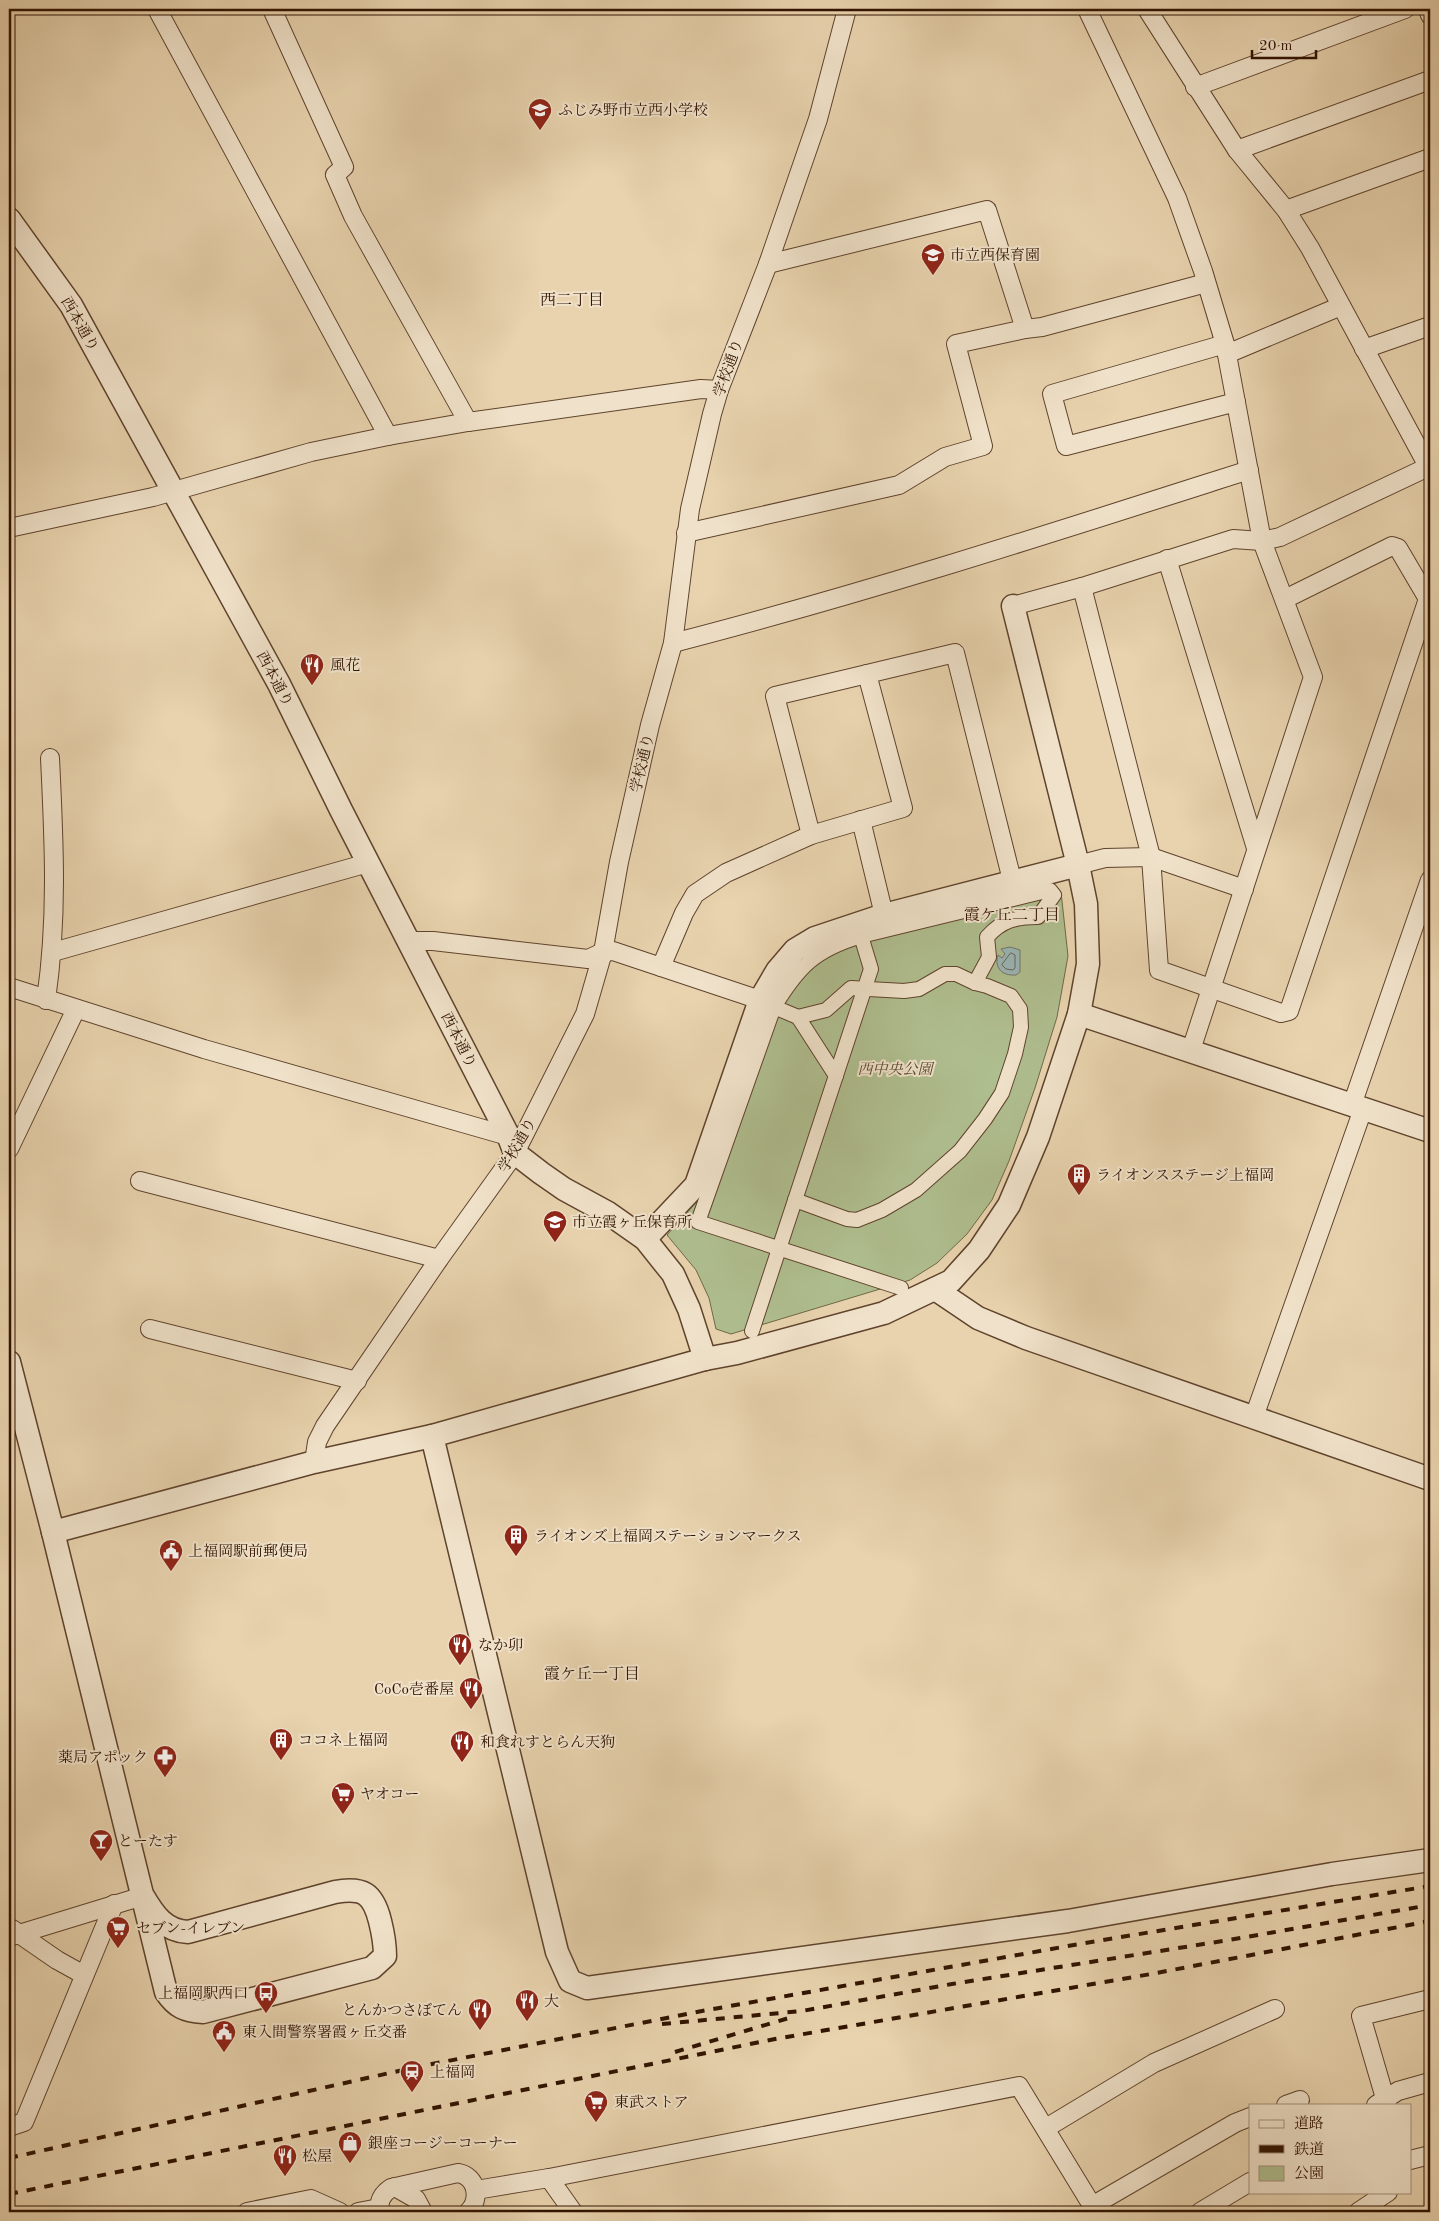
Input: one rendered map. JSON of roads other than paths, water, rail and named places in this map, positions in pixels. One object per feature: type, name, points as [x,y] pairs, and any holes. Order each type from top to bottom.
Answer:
[{"type":"street","points":[[157,9],[388,436]]},
{"type":"street","points":[[272,9],[344,166],[335,175],[353,216],[468,422]]},
{"type":"street","name":"学校通り","points":[[314,1462],[317,1442],[325,1426],[439,1259],[516,1153],[585,1014],[603,952],[619,862],[650,726],[673,643],[690,508],[719,390],[768,264],[818,119],[847,9]]},
{"type":"street","points":[[1087,9],[1177,198],[1206,282],[1226,349],[1262,541],[1313,677],[1191,1050]]},
{"type":"street","points":[[53,1532],[314,1462],[432,1436],[704,1359],[737,1353],[884,1313],[951,1281],[979,1250],[1009,1205],[1038,1136],[1079,1014],[1088,964],[1086,904],[1078,865],[1013,606],[1082,587],[1233,539],[1262,541],[1280,537],[1429,468],[1310,248],[1286,210],[1237,150],[1147,9]]},
{"type":"street","points":[[1196,87],[1405,9]]},
{"type":"street","points":[[1428,9],[1430,15]]},
{"type":"street","points":[[1237,150],[1430,80]]},
{"type":"street","points":[[1286,210],[1430,158]]},
{"type":"street","points":[[768,264],[987,210],[1025,329]]},
{"type":"street","name":"西本通り","points":[[9,219],[71,305],[279,684],[516,1153]]},
{"type":"street","points":[[686,533],[899,485],[945,456],[983,446],[956,344],[1042,327],[1206,282]]},
{"type":"street","points":[[1236,402],[1066,446],[1052,394],[1226,349],[1341,306]]},
{"type":"street","points":[[1364,349],[1430,326]]},
{"type":"street","points":[[9,528],[173,492],[312,452],[388,436],[468,422],[701,390],[719,390]]},
{"type":"street","points":[[673,643],[766,619],[945,566],[1249,470]]},
{"type":"street","points":[[1082,587],[1151,857],[1159,970],[1281,1013],[1289,1011],[1428,599],[1398,548],[1392,546],[1285,599]]},
{"type":"street","points":[[1167,559],[1256,848]]},
{"type":"street","points":[[811,835],[775,696],[956,653],[1013,884]]},
{"type":"street","points":[[661,967],[684,913],[695,894],[726,873],[811,835],[903,808],[867,674]]},
{"type":"street","points":[[46,1000],[53,952],[55,861],[50,758]]},
{"type":"street","points":[[862,820],[884,915]]},
{"type":"street","points":[[900,1288],[698,1222],[777,971],[795,950],[815,938],[884,915],[1013,884],[1105,858],[1151,857],[1244,889]]},
{"type":"street","points":[[53,952],[368,863]]},
{"type":"street","points":[[1254,1417],[1358,1107],[1430,880]]},
{"type":"street","points":[[645,1239],[696,1185],[767,1004],[788,985],[805,964],[822,952],[861,936],[1050,890],[1054,895],[1038,918],[1022,917],[1008,920],[995,928],[987,937],[989,957],[975,983]]},
{"type":"street","points":[[752,1332],[871,969],[861,936]]},
{"type":"street","points":[[410,941],[433,941],[588,959],[603,952],[613,951],[767,1004],[798,1017],[836,1076]]},
{"type":"street","points":[[795,1200],[847,1219],[857,1220],[882,1210],[916,1190],[960,1150],[1002,1093],[1021,1027],[1020,1008],[1011,996],[956,974],[945,974],[919,989],[904,991],[865,987],[851,988],[826,1010],[798,1017]]},
{"type":"street","points":[[9,988],[204,1049],[501,1134],[507,1133]]},
{"type":"street","points":[[9,1149],[76,1010]]},
{"type":"street","points":[[1079,1014],[1430,1131]]},
{"type":"street","points":[[516,1153],[564,1189],[608,1213],[645,1239],[673,1274],[689,1309],[704,1359]]},
{"type":"street","points":[[140,1181],[439,1259]]},
{"type":"street","points":[[935,1289],[978,1318],[1026,1338],[1430,1478]]},
{"type":"street","points":[[150,1329],[357,1381]]},
{"type":"street","points":[[9,1362],[53,1532],[166,1992],[179,2007],[191,2012],[203,2012],[372,1968],[385,1956],[385,1943],[374,1901],[361,1891],[348,1890],[188,1932],[176,1939],[170,1947],[165,1956],[162,1972]]},
{"type":"street","points":[[432,1436],[557,1952],[570,1980],[581,1986],[609,1985],[1068,1921],[1332,1874],[1430,1860]]},
{"type":"street","points":[[12,1932],[143,1896]]},
{"type":"street","points":[[143,1896],[162,1922],[172,1929],[188,1932]]},
{"type":"street","points":[[9,2127],[24,2122],[114,1904]]},
{"type":"street","points":[[12,1932],[84,1975]]},
{"type":"street","points":[[1430,1998],[1361,2016],[1383,2103],[1398,2091],[1430,2082]]},
{"type":"street","points":[[1046,2128],[1154,2063],[1274,2009]]},
{"type":"street","points":[[476,2190],[549,2178],[1018,2086],[1046,2128],[1094,2209],[1235,2123],[1249,2117]]},
{"type":"street","points":[[1412,2160],[1430,2155]]},
{"type":"street","points":[[358,2212],[380,2210],[382,2195],[395,2187],[458,2173],[465,2174],[471,2179],[476,2190],[474,2203],[468,2212]]},
{"type":"street","points":[[549,2178],[573,2212]]},
{"type":"street","points":[[1200,2212],[1249,2183]]},
{"type":"street","points":[[395,2187],[416,2199],[423,2212]]},
{"type":"street","points":[[1358,2212],[1385,2194]]},
{"type":"street","points":[[247,2212],[311,2199],[340,2212]]},
{"type":"water","points":[[1010,947],[1020,950],[1020,972],[1016,975],[1003,973],[997,964],[998,955],[1002,958],[1005,954],[1001,949]]},
{"type":"railway","points":[[9,2158],[412,2068],[702,2011],[1085,1943],[1430,1886]]},
{"type":"railway","points":[[662,2024],[802,2011],[952,1984],[1229,1940],[1430,1905]]},
{"type":"railway","points":[[9,2194],[775,2039],[1151,1974],[1430,1921]]},
{"type":"railway","points":[[675,2052],[792,2017]]},
{"type":"place","name":"ふじみ野市立西小学校","points":[[540,131]]},
{"type":"place","name":"市立西保育園","points":[[933,276]]},
{"type":"place","name":"風花","points":[[312,686]]},
{"type":"place","name":"ライオンスステージ上福岡","points":[[1079,1196]]},
{"type":"place","name":"市立霞ヶ丘保育所","points":[[555,1243]]},
{"type":"place","name":"ライオンズ上福岡ステーションマークス","points":[[516,1557]]},
{"type":"place","name":"上福岡駅前郵便局","points":[[171,1572]]},
{"type":"place","name":"なか卯","points":[[460,1666]]},
{"type":"place","name":"CoCo壱番屋","points":[[471,1710]]},
{"type":"place","name":"ココネ上福岡","points":[[281,1761]]},
{"type":"place","name":"和食れすとらん天狗","points":[[462,1763]]},
{"type":"place","name":"薬局アポック","points":[[165,1778]]},
{"type":"place","name":"ヤオコー","points":[[343,1815]]},
{"type":"place","name":"とーたす","points":[[101,1862]]},
{"type":"place","name":"セブン-イレブン","points":[[118,1949]]},
{"type":"place","name":"上福岡駅西口","points":[[266,2014]]},
{"type":"place","name":"大","points":[[527,2022]]},
{"type":"place","name":"とんかつさぼてん","points":[[480,2031]]},
{"type":"place","name":"東入間警察署霞ヶ丘交番","points":[[224,2053]]},
{"type":"place","name":"上福岡","points":[[412,2093]]},
{"type":"place","name":"東武ストア","points":[[596,2123]]},
{"type":"place","name":"銀座コージーコーナー","points":[[350,2164]]},
{"type":"place","name":"松屋","points":[[285,2177]]},
{"type":"district","name":"西二丁目","points":[[572,299]]},
{"type":"district","name":"霞ケ丘二丁目","points":[[1012,914]]},
{"type":"district","name":"霞ケ丘一丁目","points":[[592,1673]]},
{"type":"park label","name":"西中央公園","points":[[895,1069]]}]
